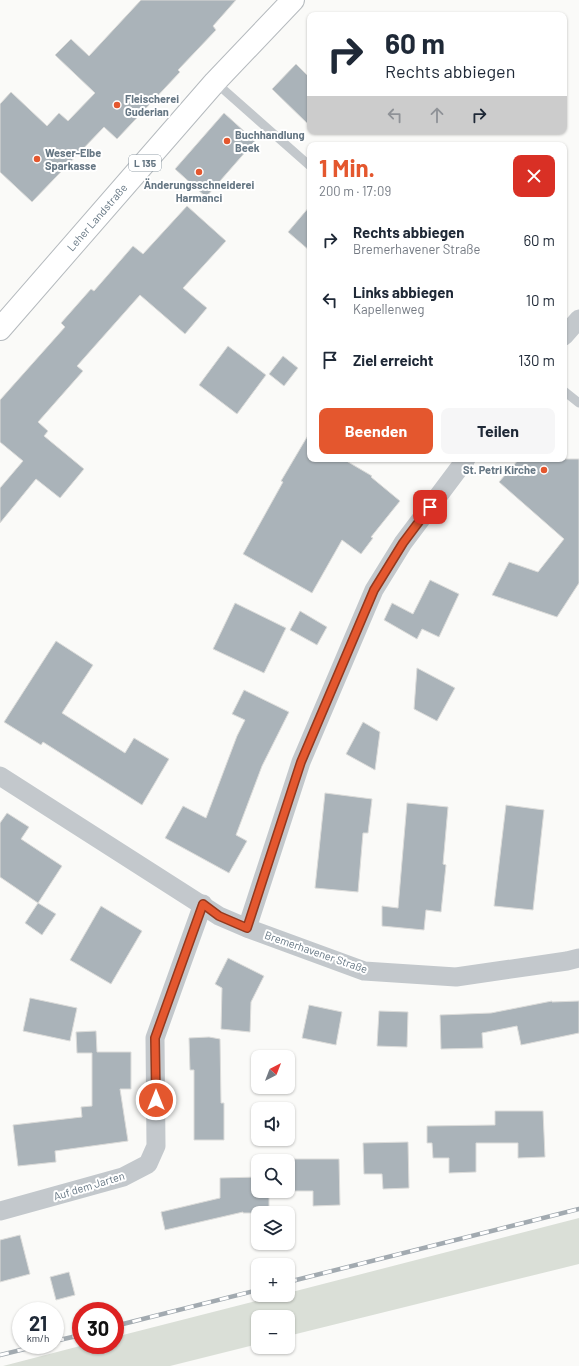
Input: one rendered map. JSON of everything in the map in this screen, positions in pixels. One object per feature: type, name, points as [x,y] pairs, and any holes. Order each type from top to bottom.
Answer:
[{"type":"main road","name":"Leher Landstraße","points":[[0,329],[215,82],[293,0]]},
{"type":"street","points":[[567,333],[579,320]]},
{"type":"street","points":[[247,928],[301,762],[374,590],[403,543],[464,462]]},
{"type":"street","name":"Bremerhavener Straße","points":[[0,776],[203,904],[219,916],[247,928],[364,971],[456,977],[579,958]]},
{"type":"street","name":"Auf dem Jarten","points":[[0,1211],[123,1177],[148,1164],[156,1146],[155,1038],[203,904]]},
{"type":"lane","points":[[215,82],[307,163]]},
{"type":"lane","points":[[567,394],[579,403]]},
{"type":"shaded area","points":[[579,1218],[579,1264],[295,1334],[295,1310],[251,1310],[251,1346],[170,1366],[3,1366],[49,1354],[64,1354],[64,1350],[72,1348],[72,1354],[124,1354],[124,1335],[252,1302],[295,1302],[295,1291]]},
{"type":"building","points":[[141,0],[236,0],[213,26],[216,30],[178,70],[180,72],[117,139],[104,127],[32,202],[0,172],[0,104],[11,92],[47,126],[59,113],[68,121],[95,93],[55,55],[71,39],[89,56]]},
{"type":"building","points":[[296,64],[307,75],[307,123],[272,89]]},
{"type":"building","points":[[224,113],[255,141],[206,197],[175,169]]},
{"type":"building","points":[[187,206],[226,241],[183,288],[207,308],[185,334],[140,295],[77,366],[83,371],[38,422],[48,431],[44,436],[84,469],[60,498],[36,479],[0,523],[0,488],[23,461],[0,442],[0,400],[65,327],[61,323],[91,289],[94,291],[133,246],[143,254]]},
{"type":"building","points":[[307,210],[307,248],[288,232]]},
{"type":"building","points":[[228,346],[266,375],[237,414],[199,385]]},
{"type":"building","points":[[283,356],[298,368],[284,386],[269,374]]},
{"type":"building","points":[[307,437],[307,462],[348,462],[372,476],[371,477],[400,501],[371,537],[373,538],[361,554],[342,540],[312,593],[243,554],[283,482],[281,481]]},
{"type":"building","points":[[567,459],[579,459],[579,583],[557,617],[492,595],[509,562],[538,572],[564,539],[499,482],[516,462],[567,462]]},
{"type":"building","points":[[430,580],[459,594],[439,637],[422,629],[417,639],[384,620],[392,603],[413,614]]},
{"type":"building","points":[[235,603],[286,628],[264,673],[213,649]]},
{"type":"building","points":[[300,611],[327,627],[317,645],[290,630]]},
{"type":"building","points":[[56,641],[93,665],[62,713],[125,753],[134,738],[169,759],[142,805],[43,742],[41,745],[4,722]]},
{"type":"building","points":[[417,668],[455,688],[437,721],[414,709]]},
{"type":"building","points":[[244,690],[289,712],[262,766],[236,835],[247,841],[229,873],[165,838],[183,806],[206,818],[237,736],[245,720],[232,714]]},
{"type":"building","points":[[363,722],[380,732],[375,770],[346,754]]},
{"type":"building","points":[[325,793],[372,799],[368,833],[363,833],[358,892],[315,888]]},
{"type":"building","points":[[407,803],[448,807],[443,864],[446,865],[441,912],[426,910],[424,930],[382,926],[382,906],[398,908]]},
{"type":"building","points":[[506,805],[544,810],[533,910],[494,906]]},
{"type":"building","points":[[7,813],[29,827],[21,839],[62,866],[38,903],[0,877],[0,823]]},
{"type":"building","points":[[38,903],[56,914],[42,935],[25,923]]},
{"type":"building","points":[[101,906],[142,931],[111,984],[70,960]]},
{"type":"building","points":[[228,958],[264,976],[251,1002],[250,1032],[221,1029],[222,988],[215,984]]},
{"type":"building","points":[[30,998],[77,1008],[70,1041],[23,1031]]},
{"type":"building","points":[[552,1001],[579,1001],[579,1033],[521,1045],[517,1026],[482,1033],[483,1048],[441,1049],[440,1015],[491,1013]]},
{"type":"building","points":[[309,1005],[342,1012],[336,1045],[302,1038]]},
{"type":"building","points":[[379,1011],[408,1012],[407,1047],[377,1046]]},
{"type":"building","points":[[96,1031],[97,1052],[131,1052],[131,1089],[120,1089],[128,1141],[55,1151],[56,1162],[18,1166],[13,1125],[82,1117],[81,1107],[92,1106],[92,1053],[77,1053],[76,1032]]},
{"type":"building","points":[[209,1037],[220,1039],[221,1103],[224,1103],[224,1140],[194,1140],[194,1070],[190,1070],[189,1038]]},
{"type":"building","points":[[495,1111],[543,1111],[545,1157],[518,1158],[518,1143],[476,1143],[476,1172],[449,1173],[449,1158],[433,1158],[432,1143],[427,1143],[427,1126],[495,1125]]},
{"type":"building","points":[[408,1142],[409,1188],[383,1189],[382,1174],[364,1174],[363,1143]]},
{"type":"building","points":[[295,1159],[339,1159],[340,1205],[313,1206],[313,1191],[295,1191]]},
{"type":"building","points":[[251,1177],[251,1198],[269,1198],[269,1206],[251,1206],[251,1213],[243,1212],[165,1230],[161,1212],[220,1198],[220,1178]]},
{"type":"building","points":[[20,1235],[30,1274],[0,1282],[0,1240]]},
{"type":"building","points":[[69,1272],[75,1295],[56,1300],[50,1277]]},
{"type":"railway","points":[[295,1280],[579,1209]]},
{"type":"railway","points":[[124,1324],[251,1292]]},
{"type":"railway","points":[[64,1339],[72,1337]]},
{"type":"railway","points":[[0,1355],[12,1352]]},
{"type":"place","name":"Fleischerei Guderian","points":[[117,105]]},
{"type":"place","name":"Buchhandlung Beek","points":[[227,141]]},
{"type":"place","name":"Weser-Elbe Sparkasse","points":[[37,159]]},
{"type":"place","name":"Änderungsschneiderei Harmanci","points":[[199,172]]},
{"type":"place","name":"St. Petri Kirche","points":[[544,470]]},
{"type":"route","points":[[156,1100],[155,1038],[203,904],[219,916],[247,928],[301,762],[374,590],[403,543],[430,507]]}]
